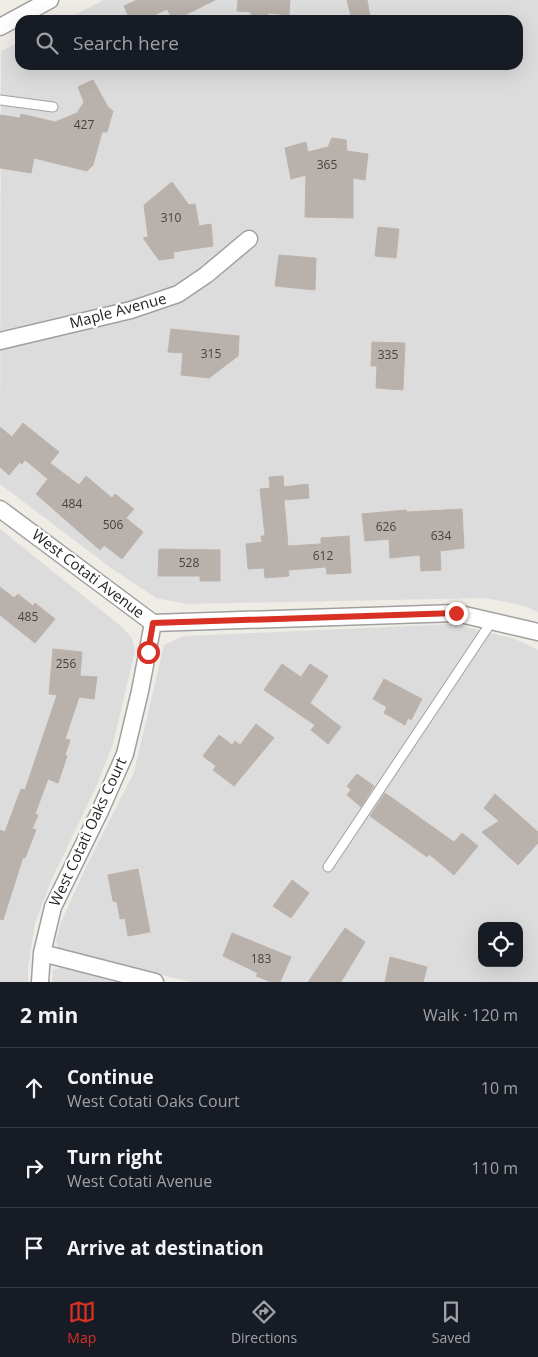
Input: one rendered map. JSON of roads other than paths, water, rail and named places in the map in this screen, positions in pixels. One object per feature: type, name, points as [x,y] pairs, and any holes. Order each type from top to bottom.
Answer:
[{"type":"street","points":[[21,15],[50,0]]},
{"type":"street","points":[[0,26],[15,18]]},
{"type":"street","name":"Maple Avenue","points":[[0,341],[131,310],[178,294],[206,275],[249,239]]},
{"type":"street","name":"West Cotati Avenue","points":[[0,509],[153,623],[456,613],[538,632]]},
{"type":"street","name":"West Cotati Oaks Court","points":[[40,982],[42,954],[52,907],[100,811],[125,754],[140,691],[153,623]]},
{"type":"street","points":[[42,954],[155,982]]},
{"type":"lane","points":[[0,100],[53,107]]},
{"type":"lane","points":[[328,867],[492,621]]}]
